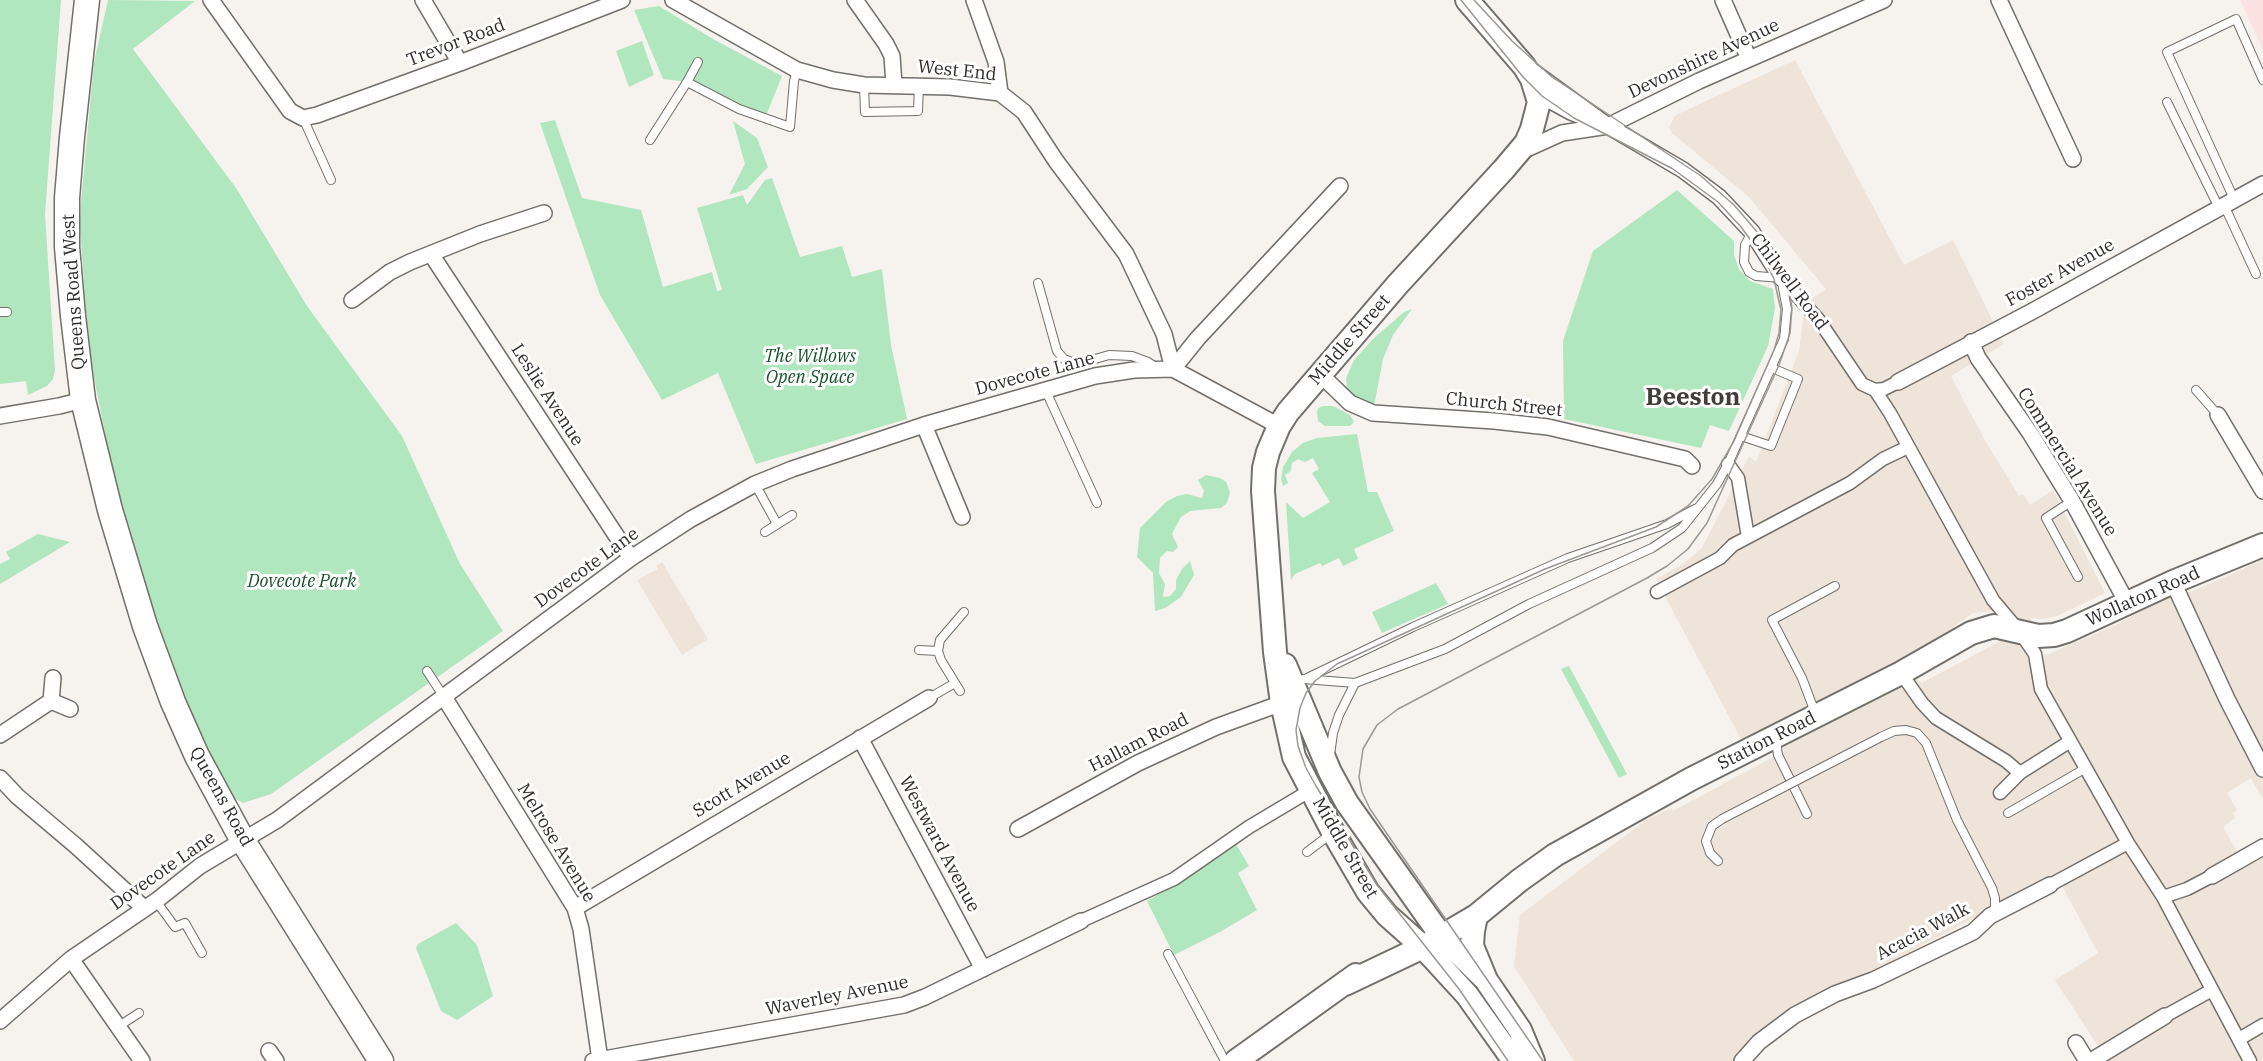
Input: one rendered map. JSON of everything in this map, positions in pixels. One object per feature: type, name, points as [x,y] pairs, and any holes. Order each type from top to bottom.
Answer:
[{"type":"main road","name":"Queens Road West","points":[[87,0],[67,198],[67,247],[83,400],[110,510]]},
{"type":"main road","name":"Chilwell Road","points":[[1467,0],[1524,66],[1538,94]]},
{"type":"main road","name":"Middle Street","points":[[1514,1061],[1427,935],[1347,803],[1330,772],[1293,689],[1274,626],[1263,477],[1268,452],[1279,426],[1320,374],[1398,284],[1526,143],[1539,102],[1538,94]]},
{"type":"main road","name":"Queens Road","points":[[110,510],[145,626],[173,702],[197,756],[243,841],[381,1061]]},
{"type":"main road","name":"Wollaton Road","points":[[2020,632],[2038,636],[2067,631],[2173,582],[2263,545]]},
{"type":"main road","name":"Station Road","points":[[1236,1061],[1346,984],[1520,879],[1555,855],[1691,779],[1901,673],[1982,628],[1994,626],[2020,632]]},
{"type":"main road","name":"Middle Street","points":[[1293,689],[1288,688],[1286,695],[1292,733],[1290,744],[1294,757],[1333,832],[1368,892],[1387,915],[1427,935],[1486,980]]},
{"type":"main road","name":"Station Road","points":[[1427,935],[1476,916],[1520,879]]},
{"type":"main road","name":"Middle Street","points":[[1476,916],[1472,946],[1486,980],[1520,1030],[1533,1061]]},
{"type":"street","points":[[211,0],[290,111],[303,118]]},
{"type":"street","points":[[423,0],[460,63]]},
{"type":"street","name":"Trevor Road","points":[[303,118],[460,63],[622,0]]},
{"type":"street","name":"West End","points":[[673,0],[797,70],[864,85],[919,86],[1000,93],[1024,112],[1056,161],[1126,254],[1164,334],[1166,369]]},
{"type":"street","points":[[855,0],[892,56],[894,85]]},
{"type":"street","points":[[974,0],[996,62],[1000,93]]},
{"type":"street","points":[[1723,0],[1749,59]]},
{"type":"street","name":"Devonshire Avenue","points":[[1608,126],[1749,59],[1884,0]]},
{"type":"street","points":[[1999,0],[2073,159]]},
{"type":"street","name":"Chilwell Road","points":[[1524,66],[1608,126],[1698,180],[1734,210],[1752,232],[1781,278],[1818,318],[1862,384],[1875,390],[1993,600],[2035,654],[2041,689],[2128,843],[2163,897],[2250,1061]]},
{"type":"street","name":"Chilwell Road","points":[[1538,94],[1571,112],[1608,126]]},
{"type":"street","points":[[1517,154],[1562,133],[1608,126]]},
{"type":"street","name":"Foster Avenue","points":[[1875,390],[1884,389],[1898,382],[2031,312],[2263,184]]},
{"type":"street","points":[[1279,426],[1166,369],[1198,338],[1340,186]]},
{"type":"street","points":[[351,300],[390,272],[480,234],[544,213]]},
{"type":"street","name":"Leslie Avenue","points":[[431,254],[631,558]]},
{"type":"street","name":"Commercial Avenue","points":[[1971,342],[1978,358],[2072,501],[2127,603]]},
{"type":"street","name":"Dovecote Lane","points":[[0,1021],[71,959],[150,905],[200,866],[277,820],[631,558],[691,519],[755,484],[792,469],[924,425],[1095,376],[1166,369]]},
{"type":"street","name":"Church Street","points":[[1320,374],[1350,404],[1374,413],[1494,421],[1557,429],[1685,459],[1692,466]]},
{"type":"street","points":[[0,416],[83,400]]},
{"type":"street","points":[[2218,415],[2263,491]]},
{"type":"street","points":[[924,425],[962,517]]},
{"type":"street","points":[[1657,592],[1720,558],[1733,545],[1850,483],[1883,459],[1908,447]]},
{"type":"street","points":[[1728,464],[1738,478],[1748,537]]},
{"type":"street","points":[[2173,582],[2227,699],[2263,769]]},
{"type":"street","points":[[1901,673],[1922,703],[1936,718],[2007,761],[2020,773]]},
{"type":"street","points":[[51,701],[53,678]]},
{"type":"street","name":"Hallam Road","points":[[1018,829],[1138,763],[1293,689]]},
{"type":"street","name":"Melrose Avenue","points":[[444,697],[575,908],[581,929],[596,1060]]},
{"type":"street","name":"Scott Avenue","points":[[575,908],[929,698]]},
{"type":"street","points":[[51,701],[70,710]]},
{"type":"street","points":[[0,735],[51,701]]},
{"type":"street","name":"Westward Avenue","points":[[860,738],[983,969]]},
{"type":"street","points":[[2000,793],[2020,773],[2069,742]]},
{"type":"street","points":[[0,778],[17,796],[150,905]]},
{"type":"street","name":"Waverley Avenue","points":[[596,1060],[904,1005],[1180,875],[1249,827],[1311,790]]},
{"type":"street","name":"Acacia Walk","points":[[1742,1061],[1759,1042],[1795,1015],[1835,994],[1873,980],[1973,932],[1990,916],[2128,843]]},
{"type":"street","points":[[2163,897],[2187,889],[2263,847]]},
{"type":"street","points":[[71,959],[142,1061]]},
{"type":"street","points":[[2076,1042],[2089,1061],[2212,990]]},
{"type":"street","points":[[2239,1039],[2263,1025]]},
{"type":"lane","points":[[2256,274],[2225,204],[2167,52],[2236,19],[2263,80]]},
{"type":"lane","points":[[650,140],[698,62]]},
{"type":"lane","points":[[687,81],[739,109],[790,128],[797,70]]},
{"type":"lane","points":[[864,85],[865,112],[918,111],[919,86]]},
{"type":"lane","points":[[2167,102],[2225,204]]},
{"type":"lane","points":[[303,118],[331,180]]},
{"type":"lane","points":[[1293,689],[1355,684],[1445,649],[1529,604],[1652,548],[1682,528],[1717,484],[1728,464],[1784,339],[1787,309],[1781,278],[1756,276],[1749,272],[1744,262],[1745,245],[1752,232]]},
{"type":"lane","points":[[1038,283],[1057,351],[1064,359],[1072,362],[1088,361],[1109,355],[1132,356],[1166,369]]},
{"type":"lane","points":[[1741,436],[1771,446],[1798,379],[1772,368]]},
{"type":"lane","points":[[1045,389],[1097,504]]},
{"type":"lane","points":[[2196,390],[2209,408],[2218,415]]},
{"type":"lane","points":[[755,484],[777,524]]},
{"type":"lane","points":[[2072,501],[2046,518],[2078,577]]},
{"type":"lane","points":[[1293,689],[1413,627],[1568,558],[1667,524],[1698,507]]},
{"type":"lane","points":[[765,532],[792,515]]},
{"type":"lane","points":[[1817,716],[1802,678],[1772,620],[1835,586]]},
{"type":"lane","points":[[960,692],[938,651],[940,640],[964,612]]},
{"type":"lane","points":[[919,650],[938,651]]},
{"type":"lane","points":[[427,671],[444,697]]},
{"type":"lane","points":[[929,698],[955,683]]},
{"type":"lane","points":[[1330,772],[1329,756],[1333,733],[1339,715],[1355,684]]},
{"type":"lane","points":[[1718,861],[1708,849],[1707,835],[1712,826],[1722,819],[1881,737],[1894,731],[1906,730],[1917,733],[1926,743],[1958,820],[1992,888],[1995,909],[1990,916]]},
{"type":"lane","points":[[1776,736],[1778,755],[1807,814]]},
{"type":"lane","points":[[2008,813],[2086,768]]},
{"type":"lane","points":[[1307,852],[1333,832]]},
{"type":"lane","points":[[150,905],[176,927],[185,923],[202,953]]},
{"type":"lane","points":[[1168,954],[1225,1061]]},
{"type":"lane","points":[[119,1026],[139,1013]]},
{"type":"shaded area","points":[[2240,0],[2263,0],[2263,50]]},
{"type":"shaded area","points":[[1795,60],[1904,265],[1953,240],[2004,344],[1951,376],[1983,437],[2019,496],[2023,494],[2030,505],[2053,490],[2105,593],[2057,616],[2032,618],[2030,622],[1995,611],[1973,613],[1918,653],[1743,743],[1656,579],[1683,564],[1702,548],[1749,456],[1756,462],[1799,351],[1805,304],[1826,289],[1750,198],[1672,133],[1669,128],[1678,114]]},
{"type":"shaded area","points":[[2263,560],[2263,799],[2251,778],[2227,793],[2237,810],[2233,813],[2235,818],[2223,827],[2246,867],[2263,858],[2263,1061],[2102,1061],[2106,1058],[2055,980],[2098,953],[2057,876],[1789,1013],[1739,1061],[1574,1061],[1514,966],[1520,915],[1646,820],[1671,808],[1673,811],[1784,751],[1782,745],[1914,678],[1922,683],[2000,641],[1999,638],[2011,641],[2030,652],[2041,655],[2049,654],[2117,624],[2162,600],[2195,590]]},
{"type":"shaded area","points":[[662,562],[708,639],[682,655],[637,580],[658,569],[656,566]]},
{"type":"green space","points":[[0,0],[61,0],[45,214],[55,371],[53,379],[47,386],[28,395],[26,381],[0,384]]},
{"type":"green space","name":"Dovecote Park","points":[[108,0],[195,1],[133,49],[236,188],[307,306],[402,436],[460,564],[503,631],[271,794],[243,803],[229,795],[213,761],[175,677],[145,590],[116,489],[89,352],[80,228],[81,203],[94,62]]},
{"type":"green space","points":[[659,6],[713,39],[782,76],[765,118],[688,82],[663,79],[634,10]]},
{"type":"green space","points":[[642,41],[654,75],[629,87],[616,51]]},
{"type":"green space","name":"The Willows Open Space","points":[[555,120],[582,198],[641,210],[663,287],[712,272],[717,291],[722,290],[697,208],[743,195],[747,205],[765,180],[772,178],[800,257],[842,246],[852,277],[882,269],[891,345],[907,419],[756,464],[716,368],[718,373],[662,400],[600,295],[540,123]]},
{"type":"green space","points":[[733,121],[757,138],[768,167],[747,189],[729,195],[745,164]]},
{"type":"green space","points":[[1677,190],[1734,241],[1734,255],[1739,269],[1750,281],[1773,289],[1775,308],[1768,346],[1729,431],[1710,425],[1701,448],[1564,419],[1563,341],[1593,251]]},
{"type":"green space","points":[[1412,309],[1393,335],[1383,359],[1374,406],[1352,397],[1347,389],[1346,378],[1354,360],[1374,338],[1404,312]]},
{"type":"green space","points":[[1333,406],[1350,415],[1354,422],[1350,426],[1325,426],[1318,421],[1317,412],[1318,408]]},
{"type":"green space","points":[[1357,434],[1368,492],[1377,492],[1394,531],[1354,549],[1358,559],[1343,566],[1339,558],[1322,566],[1320,563],[1295,574],[1291,580],[1286,502],[1303,518],[1330,502],[1312,473],[1319,469],[1313,458],[1305,462],[1298,459],[1292,463],[1291,471],[1285,475],[1288,483],[1283,486],[1281,479],[1283,467],[1292,452],[1303,443],[1317,438]]},
{"type":"green space","points":[[1206,475],[1226,482],[1230,492],[1227,503],[1221,508],[1190,511],[1181,517],[1172,534],[1178,547],[1173,552],[1167,551],[1160,558],[1159,573],[1165,584],[1163,597],[1170,596],[1176,589],[1176,580],[1190,561],[1194,575],[1181,597],[1165,608],[1155,611],[1153,573],[1137,557],[1140,528],[1166,502],[1177,496],[1187,494],[1202,498],[1204,491],[1198,480]]},
{"type":"green space","points":[[38,534],[70,542],[0,584],[0,564],[10,559],[6,552]]},
{"type":"green space","points":[[1436,583],[1448,604],[1382,633],[1372,612]]},
{"type":"green space","points":[[1569,666],[1627,774],[1619,778],[1561,669]]},
{"type":"green space","points":[[1236,844],[1249,866],[1238,873],[1257,910],[1174,955],[1147,901],[1188,877]]},
{"type":"green space","points":[[456,923],[477,945],[493,996],[457,1020],[441,1011],[416,948],[418,944]]},
{"type":"tram line","points":[[1461,0],[1523,77],[1542,96],[1574,118],[1673,169],[1718,202],[1741,227],[1764,258],[1774,279],[1781,310],[1779,333],[1774,350],[1734,441],[1712,479],[1688,506],[1656,527],[1545,569],[1337,664],[1315,681],[1306,693],[1300,708],[1296,730],[1298,746],[1316,786],[1377,885],[1459,989],[1508,1061]]},
{"type":"tram line","points":[[1474,0],[1512,41],[1552,77],[1701,176],[1734,205],[1765,241],[1779,264],[1788,285],[1792,308],[1790,333],[1779,365],[1707,523],[1688,549],[1647,578],[1398,709],[1377,725],[1363,749],[1359,777],[1362,792],[1370,809],[1543,1061]]},
{"type":"district","name":"Beeston","points":[[1693,398]]}]
